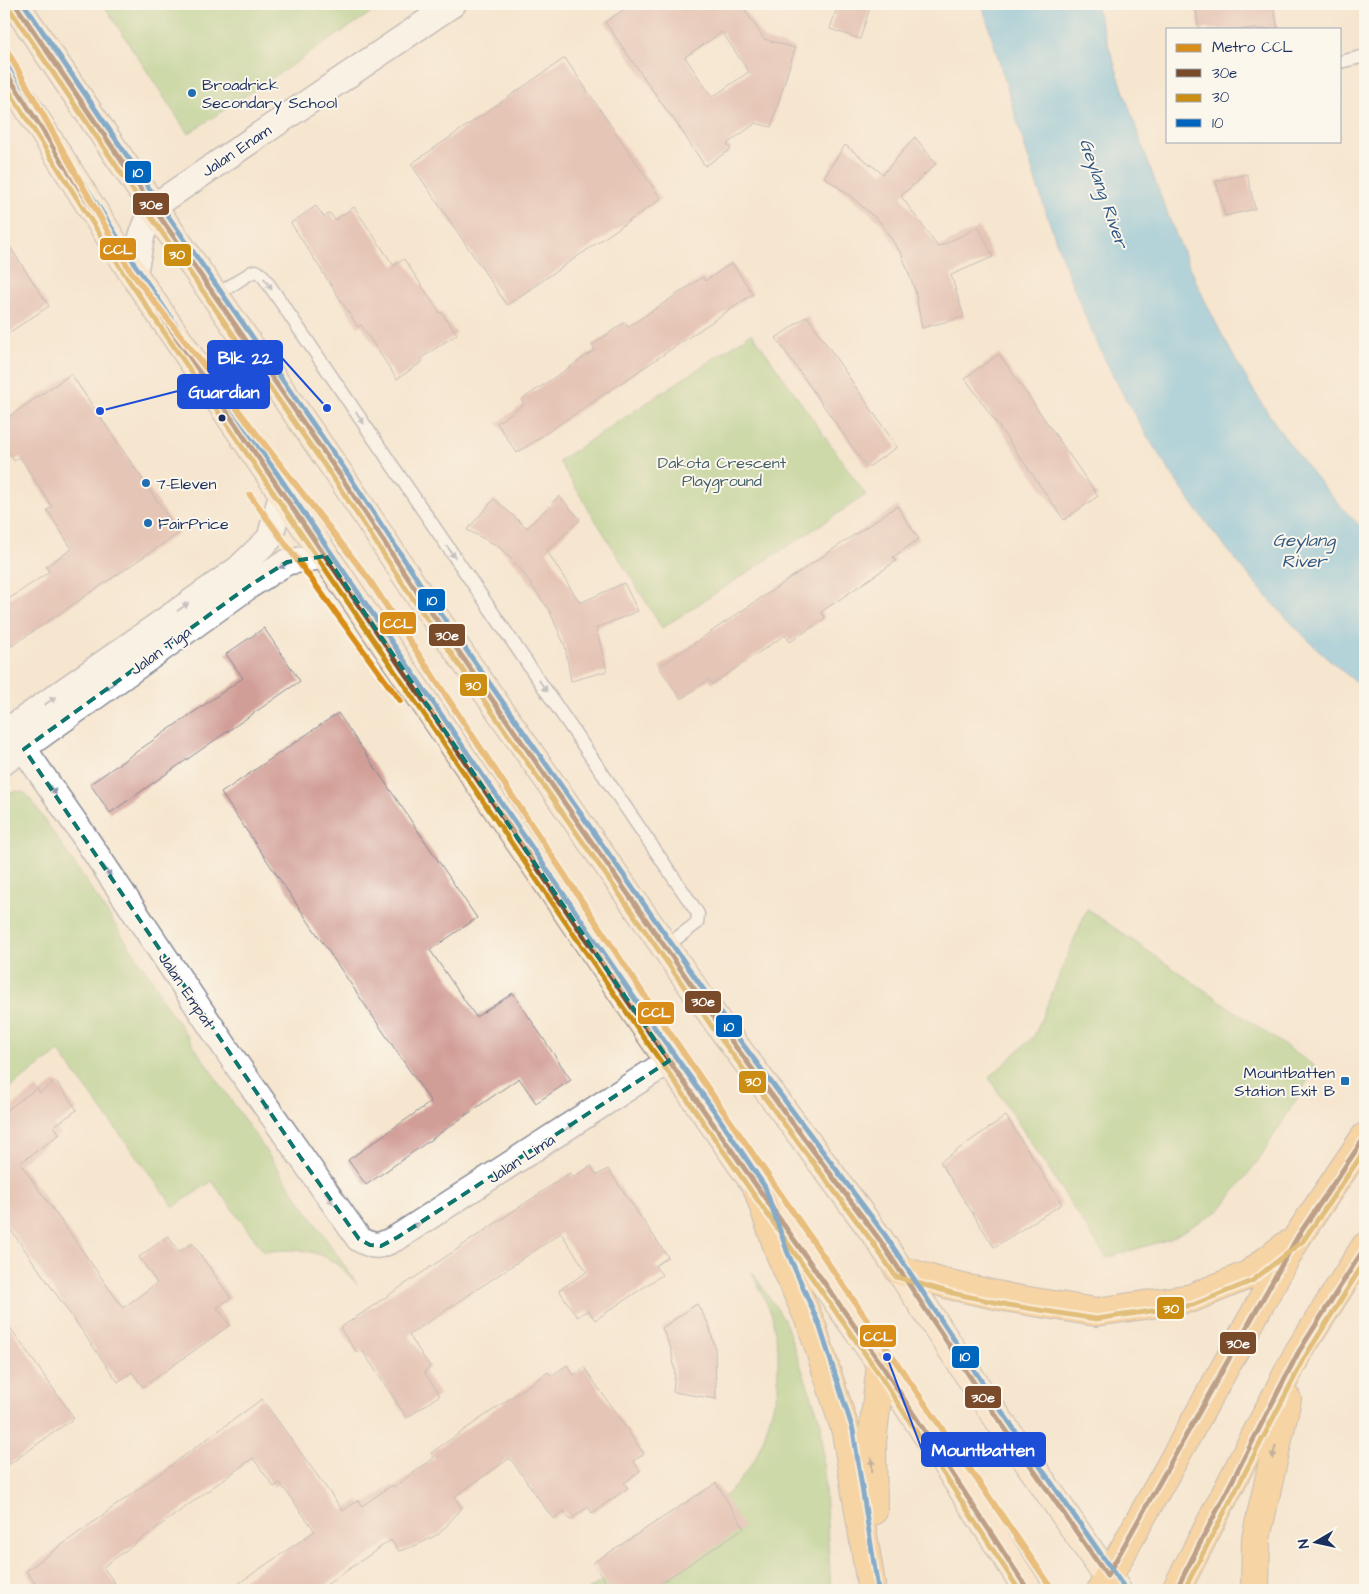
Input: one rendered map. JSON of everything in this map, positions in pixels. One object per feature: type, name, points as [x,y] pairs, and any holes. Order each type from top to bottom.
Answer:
[{"type":"main road","points":[[15,4],[153,207],[342,478],[417,592],[665,947],[721,1027],[879,1239],[1108,1586],[1298,1236],[1365,1137]]},
{"type":"main road","points":[[4,69],[134,275],[669,1061],[881,1364],[1028,1590]]},
{"type":"main road","points":[[758,1190],[780,1254],[812,1326],[846,1432],[871,1587]]},
{"type":"main road","points":[[899,1270],[954,1286],[1010,1298],[1096,1312],[1192,1298],[1248,1275],[1298,1236]]},
{"type":"main road","points":[[1176,1590],[1298,1354],[1365,1247]]},
{"type":"main road","points":[[1256,1590],[1256,1538],[1298,1354]]},
{"type":"main road","points":[[871,1587],[872,1443],[881,1364]]},
{"type":"street","name":"Jalan Enam","points":[[153,207],[453,4]]},
{"type":"street","points":[[134,275],[142,235],[153,207]]},
{"type":"street","name":"Jalan Tiga","points":[[4,762],[13,737],[238,569],[270,538],[282,493]]},
{"type":"street","name":"Jalan Tiga","points":[[13,737],[287,562],[326,556]]},
{"type":"street","name":"Jalan Empat","points":[[13,737],[301,1158],[359,1239],[370,1245]]},
{"type":"street","name":"Jalan Lima","points":[[370,1245],[381,1246],[398,1238],[669,1061]]},
{"type":"lane","points":[[1342,62],[1365,56]]},
{"type":"lane","points":[[215,296],[252,272],[260,272],[696,909],[698,914],[697,923],[665,947]]},
{"type":"highlighted area","points":[[326,556],[669,1061],[398,1237],[381,1246],[370,1245],[359,1239],[301,1158],[24,749],[249,586],[287,562]]},
{"type":"green space","name":"Broadrick Secondary School","points":[[103,4],[384,4],[188,134]]},
{"type":"green space","name":"Dakota Crescent Playground","points":[[752,333],[866,495],[662,628],[559,461]]},
{"type":"green space","points":[[17,791],[25,793],[34,804],[159,990],[159,995],[357,1284],[336,1264],[316,1253],[293,1250],[264,1252],[212,1181],[174,1207],[59,1052],[4,1092],[4,795]]},
{"type":"green space","points":[[1087,909],[1316,1067],[1260,1158],[1220,1210],[1170,1239],[1106,1258],[989,1078],[1034,1036]]},
{"type":"green space","points":[[752,1272],[784,1319],[821,1423],[831,1590],[588,1590],[714,1507],[737,1484],[755,1459],[764,1437],[778,1389],[778,1350],[772,1315]]},
{"type":"water","name":"Geylang River","points":[[982,4],[1095,4],[1143,147],[1169,217],[1198,285],[1231,351],[1269,414],[1313,474],[1365,531],[1365,689],[1299,631],[1240,565],[1200,514],[1163,462],[1114,378],[1082,308],[1049,222]]},
{"type":"building","points":[[632,4],[741,4],[764,39],[795,48],[771,127],[756,123],[727,144],[731,149],[705,166],[605,22]],"holes":[[[722,32],[749,72],[712,97],[685,57]]]},
{"type":"building","points":[[838,4],[871,4],[860,39],[830,29]]},
{"type":"building","points":[[1195,4],[1273,4],[1278,28],[1199,28]]},
{"type":"building","points":[[565,58],[661,199],[507,305],[411,164]]},
{"type":"building","points":[[915,137],[936,164],[901,196],[938,247],[979,227],[993,257],[951,275],[964,317],[922,328],[915,290],[902,255],[880,222],[849,195],[824,177],[845,145],[883,174]]},
{"type":"building","points":[[1247,174],[1255,209],[1225,216],[1216,181]]},
{"type":"building","points":[[316,206],[324,217],[330,213],[335,220],[354,207],[394,266],[404,259],[440,313],[457,334],[420,359],[422,362],[397,379],[361,325],[358,327],[291,223]]},
{"type":"building","points":[[4,238],[49,306],[4,336]]},
{"type":"building","points":[[732,263],[753,294],[517,453],[497,423],[524,404],[521,400],[595,350],[592,345],[625,322],[628,327],[703,277],[705,281]]},
{"type":"building","points":[[807,316],[897,447],[867,468],[776,338]]},
{"type":"building","points":[[999,354],[1098,496],[1064,520],[965,378]]},
{"type":"building","points":[[71,374],[179,533],[4,651],[4,602],[49,572],[46,566],[72,549],[47,510],[52,507],[20,457],[14,461],[4,446],[4,420]]},
{"type":"building","points":[[559,496],[580,519],[547,551],[580,603],[624,583],[638,611],[596,628],[607,671],[571,681],[565,646],[549,610],[519,567],[498,546],[467,530],[494,499],[527,528]]},
{"type":"building","points":[[897,506],[919,539],[893,557],[896,561],[821,612],[825,618],[790,642],[785,635],[712,684],[709,679],[681,699],[659,667]]},
{"type":"building","points":[[264,628],[300,681],[110,813],[90,784],[243,678],[226,654]]},
{"type":"building","points":[[338,713],[477,918],[430,950],[476,1017],[513,993],[571,1080],[536,1103],[519,1078],[366,1185],[348,1160],[431,1102],[221,793]]},
{"type":"building","points":[[56,1081],[77,1110],[54,1126],[60,1134],[20,1163],[123,1308],[157,1283],[139,1257],[168,1236],[179,1252],[192,1243],[231,1298],[217,1308],[230,1325],[143,1387],[132,1372],[118,1382],[4,1220],[4,1112],[37,1088],[40,1093]]},
{"type":"building","points":[[1006,1116],[1062,1204],[994,1247],[940,1162]]},
{"type":"building","points":[[591,1166],[597,1175],[608,1169],[668,1257],[655,1266],[662,1275],[595,1320],[588,1310],[577,1317],[559,1290],[587,1272],[561,1233],[409,1335],[430,1367],[424,1372],[440,1395],[407,1418],[362,1350],[357,1353],[340,1328],[570,1173],[573,1177]]},
{"type":"building","points":[[697,1304],[709,1325],[715,1347],[716,1399],[673,1392],[675,1371],[671,1349],[662,1328]]},
{"type":"building","points":[[4,1319],[74,1418],[4,1468]]},
{"type":"building","points":[[567,1365],[574,1375],[584,1367],[644,1454],[633,1461],[640,1471],[624,1483],[628,1488],[592,1513],[588,1507],[570,1520],[564,1511],[553,1519],[510,1458],[454,1497],[462,1508],[439,1534],[417,1545],[399,1551],[391,1540],[319,1590],[229,1590],[315,1531],[280,1483],[274,1487],[253,1458],[103,1567],[120,1590],[40,1590],[26,1571],[262,1399],[343,1511],[358,1500],[362,1506],[392,1485],[394,1487],[434,1458],[431,1453],[548,1372],[551,1376]]},
{"type":"building","points":[[716,1483],[744,1528],[650,1590],[611,1590],[593,1563]]},
{"type":"metro line","name":"CCL","points":[[4,45],[129,269],[368,578],[658,1016],[1053,1590]]},
{"type":"metro line","name":"CCL","points":[[250,495],[400,701]]},
{"type":"transit line","name":"30e","points":[[15,4],[153,207],[342,478],[417,592],[721,1027],[879,1239],[990,1407],[1107,1576],[1298,1236],[1365,1137]]},
{"type":"transit line","name":"10","points":[[24,4],[159,203],[348,474],[423,588],[727,1023],[885,1235],[996,1403],[1123,1586]]},
{"type":"transit line","name":"30","points":[[9,8],[147,211],[336,482],[411,596],[715,1031],[873,1243],[896,1277],[952,1293],[1008,1305],[1096,1319],[1193,1305],[1252,1281],[1303,1241],[1365,1150]]},
{"type":"transit line","name":"10","points":[[10,65],[135,265],[765,1187],[787,1251],[819,1324],[853,1430],[878,1589]]},
{"type":"transit line","name":"30e","points":[[4,69],[134,275],[644,1025],[881,1364],[1028,1590]]},
{"type":"transit line","name":"30","points":[[4,83],[128,279],[638,1029],[875,1368],[1019,1590]]},
{"type":"transit line","name":"30e","points":[[1176,1590],[1298,1353],[1365,1247]]},
{"type":"transit line","name":"30","points":[[1184,1590],[1305,1357],[1365,1261]]},
{"type":"place","name":"Broadrick Secondary School","points":[[192,93]]},
{"type":"place","name":"Blk 22","points":[[327,408]]},
{"type":"place","name":"Guardian","points":[[100,411]]},
{"type":"place","name":"7-Eleven","points":[[146,483]]},
{"type":"place","name":"FairPrice","points":[[148,523]]},
{"type":"place","name":"Mountbatten Station Exit B","points":[[1345,1081]]},
{"type":"place","name":"Mountbatten","points":[[887,1357]]}]
